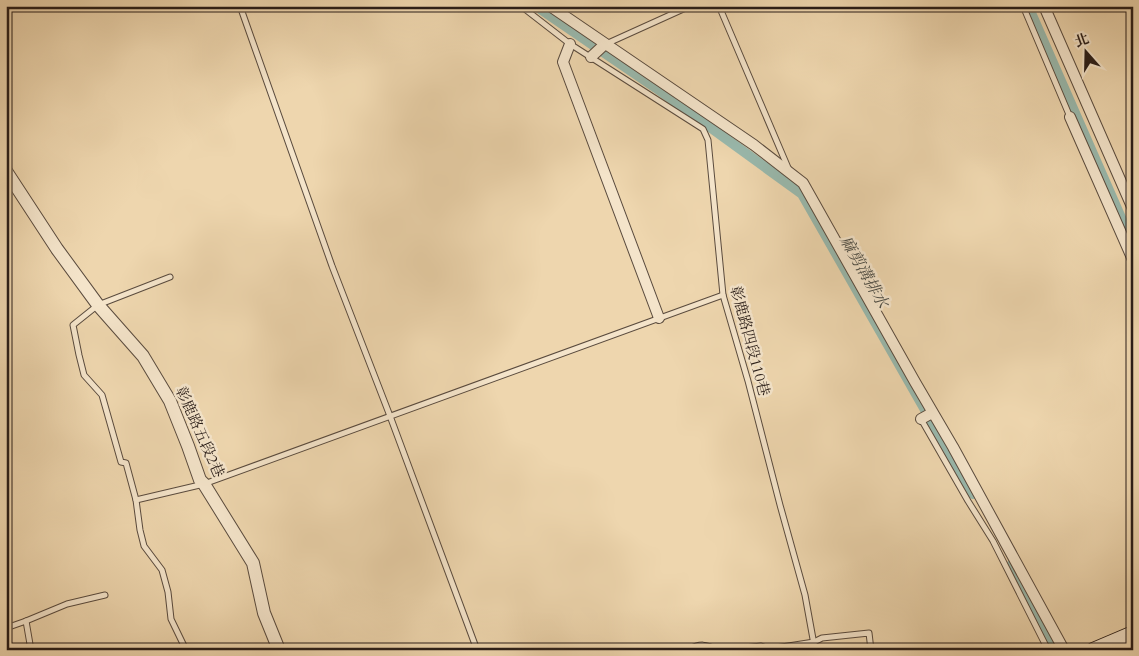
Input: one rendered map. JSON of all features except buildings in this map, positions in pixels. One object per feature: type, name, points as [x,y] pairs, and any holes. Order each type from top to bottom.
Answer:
[{"type":"main road","points":[[1093,650],[1133,633]]},
{"type":"main road","points":[[1119,650],[1133,644]]},
{"type":"street","points":[[550,6],[754,145],[803,183],[962,464],[1064,650]]},
{"type":"street","points":[[1044,6],[1133,209]]},
{"type":"street","points":[[570,44],[564,62],[659,318]]},
{"type":"street","points":[[593,59],[605,44]]},
{"type":"street","points":[[1070,117],[1133,260]]},
{"type":"street","name":"彰鹿路五段2巷","points":[[6,172],[57,249],[98,305],[143,356],[170,401],[200,480],[253,563],[264,613],[279,650]]},
{"type":"street","points":[[921,418],[932,413]]},
{"type":"lane","points":[[6,10],[13,6]]},
{"type":"lane","points":[[240,6],[332,266],[477,650]]},
{"type":"lane","points":[[521,6],[570,44],[593,59]]},
{"type":"lane","points":[[605,44],[690,6]]},
{"type":"lane","points":[[719,6],[790,173]]},
{"type":"lane","points":[[1023,6],[1070,117]]},
{"type":"lane","name":"彰鹿路四段110巷","points":[[593,59],[703,129],[708,140],[723,295],[805,595],[815,650]]},
{"type":"lane","points":[[170,277],[98,305],[73,325],[84,375],[102,395],[121,462],[126,463],[136,500],[144,546],[162,570],[172,619],[186,650]]},
{"type":"lane","points":[[136,500],[204,484],[723,295]]},
{"type":"lane","points":[[921,418],[968,502],[993,541],[1048,650]]},
{"type":"lane","points":[[6,628],[67,604],[106,595]]},
{"type":"lane","points":[[26,621],[31,650]]},
{"type":"lane","points":[[728,650],[761,646],[770,649],[814,642],[822,638],[869,633],[871,650]]},
{"type":"lane","points":[[688,650],[696,646],[708,645],[718,650]]},
{"type":"waterway","name":"麻剪溝排水","points":[[536,6],[656,88],[802,194],[973,494]]},
{"type":"waterway","points":[[1028,6],[1133,245]]},
{"type":"waterway","name":"麻剪溝排水","points":[[1012,564],[1056,650]]}]
